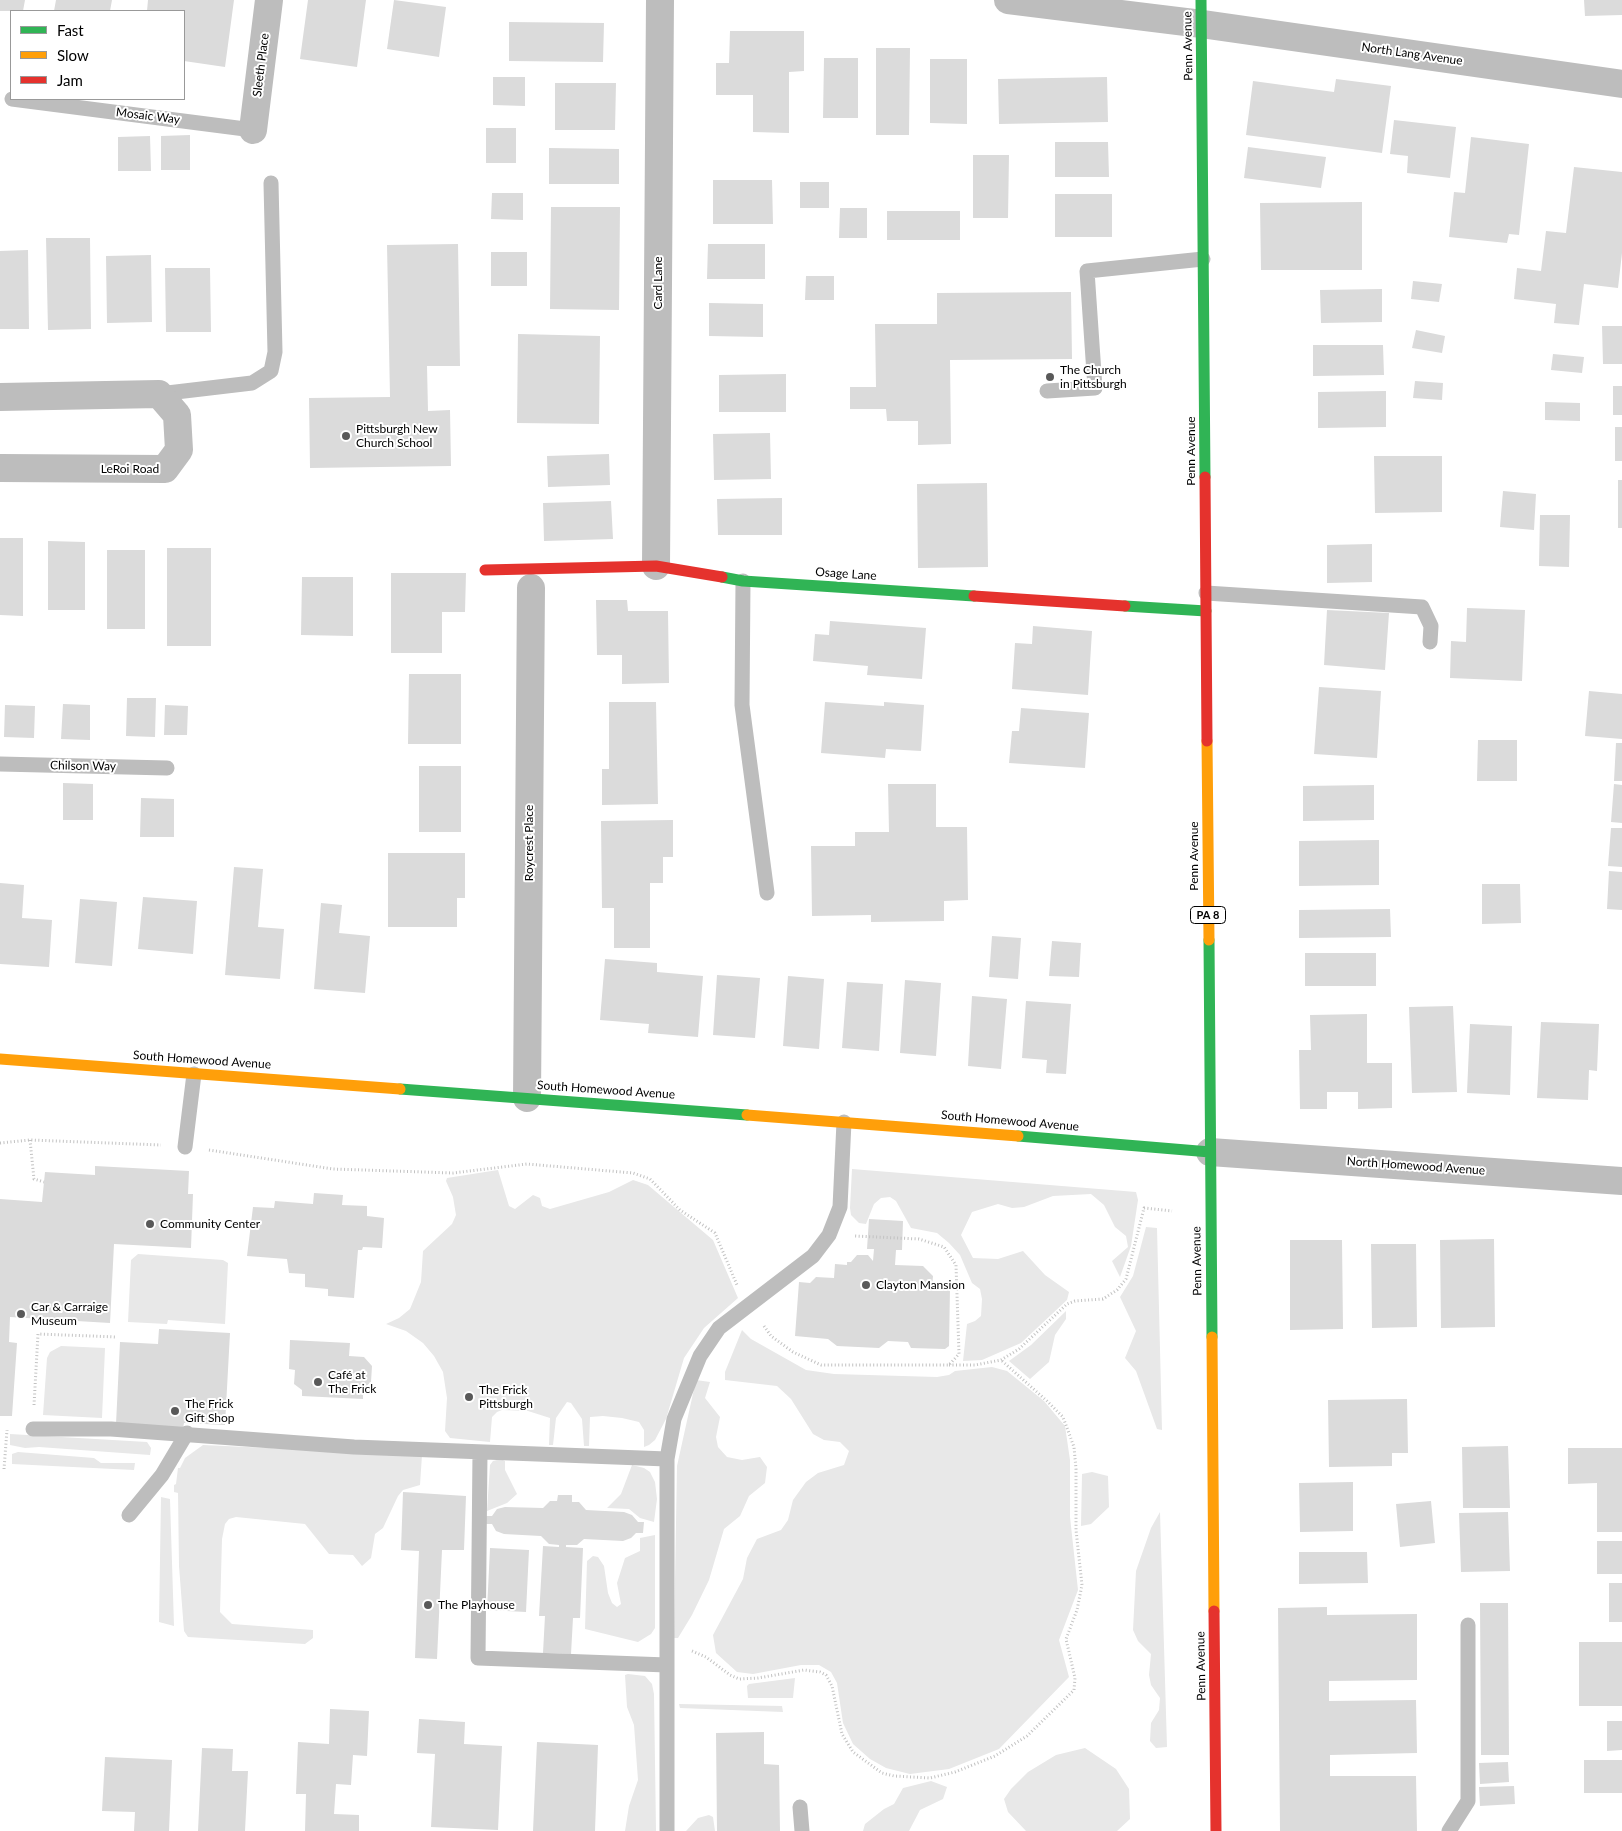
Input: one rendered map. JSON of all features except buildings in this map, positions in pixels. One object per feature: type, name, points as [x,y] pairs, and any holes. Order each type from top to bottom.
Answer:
[{"type":"main road","name":"Penn Avenue","points":[[1202,12],[1216,1831]]},
{"type":"main road","name":"Osage Lane","points":[[485,570],[656,566],[743,581],[1206,611]]},
{"type":"main road","name":"South Homewood Avenue","points":[[0,1059],[844,1122],[1210,1152]]},
{"type":"street","name":"Sleeth Place","points":[[253,130],[269,0]]},
{"type":"street","name":"Card Lane","points":[[656,566],[660,0]]},
{"type":"street","name":"North Lang Avenue","points":[[1008,0],[1202,12],[1622,84]]},
{"type":"street","points":[[0,397],[159,394]]},
{"type":"street","name":"LeRoi Road","points":[[0,468],[165,469],[179,450],[178,415],[159,394]]},
{"type":"street","name":"Roycrest Place","points":[[527,1098],[531,588]]},
{"type":"street","name":"North Homewood Avenue","points":[[1210,1152],[1622,1181]]},
{"type":"lane","name":"Mosaic Way","points":[[20,100],[253,130]]},
{"type":"lane","points":[[159,394],[252,383],[271,370],[275,352],[271,183]]},
{"type":"lane","points":[[1047,391],[1095,388],[1087,270],[1204,259]]},
{"type":"lane","points":[[743,581],[742,705],[767,894]]},
{"type":"lane","points":[[1206,593],[1422,607],[1431,626],[1430,642]]},
{"type":"lane","name":"Chilson Way","points":[[0,764],[167,768]]},
{"type":"lane","points":[[185,1147],[194,1074]]},
{"type":"lane","points":[[666,1831],[668,1459],[674,1419],[700,1356],[719,1328],[813,1256],[829,1235],[840,1207],[844,1122]]},
{"type":"lane","points":[[33,1429],[111,1429],[187,1433],[354,1447],[668,1459]]},
{"type":"lane","points":[[129,1515],[162,1475],[187,1433]]},
{"type":"lane","points":[[480,1452],[478,1658],[667,1665]]},
{"type":"lane","points":[[1449,1831],[1468,1801],[1468,1625]]},
{"type":"lane","points":[[800,1807],[802,1831]]},
{"type":"path","points":[[30,1140],[34,1179],[44,1182]]},
{"type":"path","points":[[0,1142],[30,1140],[185,1147],[333,1169],[453,1173],[527,1164],[633,1173],[650,1179],[680,1210],[716,1233],[734,1280],[771,1336],[794,1352],[821,1365],[975,1366],[1001,1360],[1019,1349],[1068,1304],[1074,1301],[1103,1299],[1117,1290],[1126,1279],[1144,1208],[1172,1211]]},
{"type":"path","points":[[829,1235],[919,1239],[944,1247],[956,1265],[959,1354],[949,1365]]},
{"type":"path","points":[[38,1334],[116,1336]]},
{"type":"path","points":[[667,1648],[686,1649],[706,1657],[730,1675],[739,1679],[758,1678],[804,1670],[820,1672],[826,1675],[832,1686],[842,1734],[853,1752],[882,1773],[894,1776],[930,1778],[955,1772],[995,1756],[1027,1736],[1074,1690],[1075,1678],[1066,1639],[1077,1610],[1082,1585],[1076,1530],[1076,1469],[1074,1447],[1062,1418],[1047,1401],[1001,1360]]},
{"type":"shaded area","points":[[852,1169],[1136,1192],[1138,1200],[1131,1246],[1120,1277],[1112,1261],[1128,1247],[1126,1236],[1115,1227],[1104,1205],[1091,1194],[1053,1196],[1024,1207],[1012,1208],[998,1204],[972,1212],[961,1235],[973,1258],[998,1259],[1023,1251],[1045,1275],[1069,1292],[1067,1300],[1021,1343],[982,1360],[963,1361],[967,1324],[981,1316],[982,1299],[980,1289],[972,1283],[960,1255],[949,1243],[937,1233],[911,1228],[896,1201],[890,1197],[881,1198],[874,1204],[866,1224],[859,1223],[851,1215],[850,1208]]},
{"type":"shaded area","points":[[498,1170],[509,1206],[515,1209],[533,1195],[540,1198],[542,1206],[550,1209],[609,1192],[633,1180],[648,1185],[713,1240],[738,1298],[704,1328],[684,1358],[666,1419],[655,1440],[649,1445],[644,1447],[644,1430],[639,1422],[603,1416],[590,1417],[589,1446],[584,1446],[582,1419],[571,1403],[567,1402],[556,1418],[553,1445],[549,1445],[550,1418],[528,1411],[502,1410],[497,1412],[492,1417],[490,1442],[450,1438],[445,1431],[447,1398],[443,1372],[434,1356],[423,1343],[406,1331],[386,1324],[399,1318],[410,1309],[421,1282],[423,1251],[452,1224],[456,1215],[453,1197],[446,1181],[447,1178]]},
{"type":"shaded area","points":[[1146,1227],[1157,1228],[1162,1430],[1157,1429],[1136,1371],[1125,1358],[1136,1331],[1120,1297],[1133,1276]]},
{"type":"shaded area","points":[[138,1254],[223,1260],[228,1263],[225,1324],[168,1320],[167,1324],[128,1322],[131,1260]]},
{"type":"shaded area","points":[[1066,1311],[1066,1319],[1055,1335],[1049,1362],[1030,1379],[1009,1361],[1031,1345]]},
{"type":"shaded area","points":[[742,1330],[751,1339],[806,1370],[834,1374],[937,1377],[949,1375],[955,1371],[992,1367],[1007,1371],[1044,1401],[1065,1426],[1070,1460],[1070,1517],[1078,1590],[1059,1640],[1069,1677],[999,1749],[949,1769],[910,1774],[886,1768],[870,1759],[853,1744],[843,1723],[837,1683],[831,1672],[819,1665],[801,1665],[753,1674],[737,1672],[716,1653],[713,1635],[743,1579],[747,1558],[757,1539],[781,1530],[788,1520],[793,1500],[806,1482],[818,1473],[844,1465],[849,1451],[840,1442],[824,1440],[813,1434],[791,1399],[777,1386],[725,1380],[725,1372]]},
{"type":"shaded area","points":[[61,1346],[105,1348],[102,1418],[43,1415],[47,1358],[50,1352]]},
{"type":"shaded area","points":[[696,1380],[710,1382],[705,1398],[720,1417],[716,1437],[718,1447],[727,1457],[742,1460],[760,1457],[767,1467],[765,1483],[749,1496],[740,1516],[724,1529],[709,1580],[692,1615],[678,1638],[674,1638],[677,1466]]},
{"type":"shaded area","points":[[10,1434],[147,1442],[151,1448],[150,1455],[39,1447],[25,1448],[10,1445]]},
{"type":"shaded area","points":[[203,1445],[422,1455],[420,1485],[403,1490],[398,1496],[383,1528],[375,1534],[371,1558],[362,1566],[353,1555],[329,1554],[305,1524],[236,1517],[229,1519],[225,1524],[222,1539],[220,1612],[232,1624],[313,1630],[313,1638],[305,1644],[188,1637],[184,1631],[179,1566],[178,1493],[174,1492],[174,1485],[176,1484],[178,1468],[180,1468],[185,1458]]},
{"type":"shaded area","points":[[18,1452],[94,1458],[101,1463],[135,1463],[134,1470],[12,1464],[12,1454]]},
{"type":"shaded area","points":[[501,1459],[505,1461],[505,1470],[517,1494],[507,1503],[487,1511],[490,1465],[493,1461]]},
{"type":"shaded area","points":[[632,1465],[644,1468],[650,1472],[655,1482],[657,1499],[654,1522],[640,1518],[629,1509],[607,1508],[621,1494]]},
{"type":"shaded area","points":[[1092,1472],[1108,1476],[1109,1507],[1091,1524],[1081,1526],[1082,1474]]},
{"type":"shaded area","points":[[161,1497],[170,1499],[174,1626],[159,1622]]},
{"type":"shaded area","points":[[1160,1512],[1167,1747],[1156,1748],[1150,1741],[1151,1723],[1159,1710],[1160,1698],[1151,1685],[1149,1675],[1151,1654],[1138,1641],[1133,1630],[1136,1571],[1151,1528]]},
{"type":"shaded area","points":[[655,1535],[655,1628],[651,1634],[638,1642],[585,1629],[587,1561],[593,1556],[598,1557],[604,1566],[608,1593],[612,1603],[617,1607],[621,1604],[617,1583],[625,1558],[640,1551],[640,1538]]},
{"type":"shaded area","points":[[625,1675],[645,1676],[652,1684],[654,1694],[656,1831],[625,1831],[629,1806],[638,1780],[634,1725],[627,1707]]},
{"type":"shaded area","points":[[795,1678],[793,1698],[748,1698],[747,1686],[749,1684]]},
{"type":"shaded area","points":[[679,1704],[782,1706],[783,1712],[680,1708]]},
{"type":"shaded area","points":[[1085,1748],[1116,1769],[1129,1789],[1130,1819],[1117,1831],[1026,1831],[1008,1812],[1004,1799],[1011,1789],[1028,1772],[1056,1755]]},
{"type":"shaded area","points":[[931,1781],[947,1787],[943,1799],[920,1810],[909,1831],[863,1831],[865,1824],[884,1809],[894,1804],[903,1788]]},
{"type":"shaded area","points":[[709,1815],[713,1817],[715,1831],[686,1831],[698,1818]]},
{"type":"traffic: fast","points":[[1201,0],[1205,477]]},
{"type":"traffic: fast","points":[[722,577],[743,581],[974,596]]},
{"type":"traffic: fast","points":[[1125,606],[1206,611]]},
{"type":"traffic: fast","points":[[1209,940],[1212,1337]]},
{"type":"traffic: fast","points":[[400,1089],[747,1115]]},
{"type":"traffic: fast","points":[[1018,1136],[1210,1152]]},
{"type":"traffic: slow","points":[[1207,741],[1209,940]]},
{"type":"traffic: slow","points":[[0,1059],[400,1089]]},
{"type":"traffic: slow","points":[[747,1115],[1018,1136]]},
{"type":"traffic: slow","points":[[1212,1337],[1214,1611]]},
{"type":"traffic: jam","points":[[1205,477],[1207,741]]},
{"type":"traffic: jam","points":[[485,570],[656,566],[722,577]]},
{"type":"traffic: jam","points":[[974,596],[1125,606]]},
{"type":"traffic: jam","points":[[1214,1611],[1216,1831]]},
{"type":"place","name":"The Church in Pittsburgh","points":[[1050,377]]},
{"type":"place","name":"Pittsburgh New Church School","points":[[346,436]]},
{"type":"place","name":"Community Center","points":[[150,1224]]},
{"type":"place","name":"Clayton Mansion","points":[[866,1285]]},
{"type":"place","name":"Car & Carraige Museum","points":[[21,1314]]},
{"type":"place","name":"Café at The Frick","points":[[318,1382]]},
{"type":"place","name":"The Frick Pittsburgh","points":[[469,1397]]},
{"type":"place","name":"The Frick Gift Shop","points":[[175,1411]]},
{"type":"place","name":"The Playhouse","points":[[428,1605]]}]
